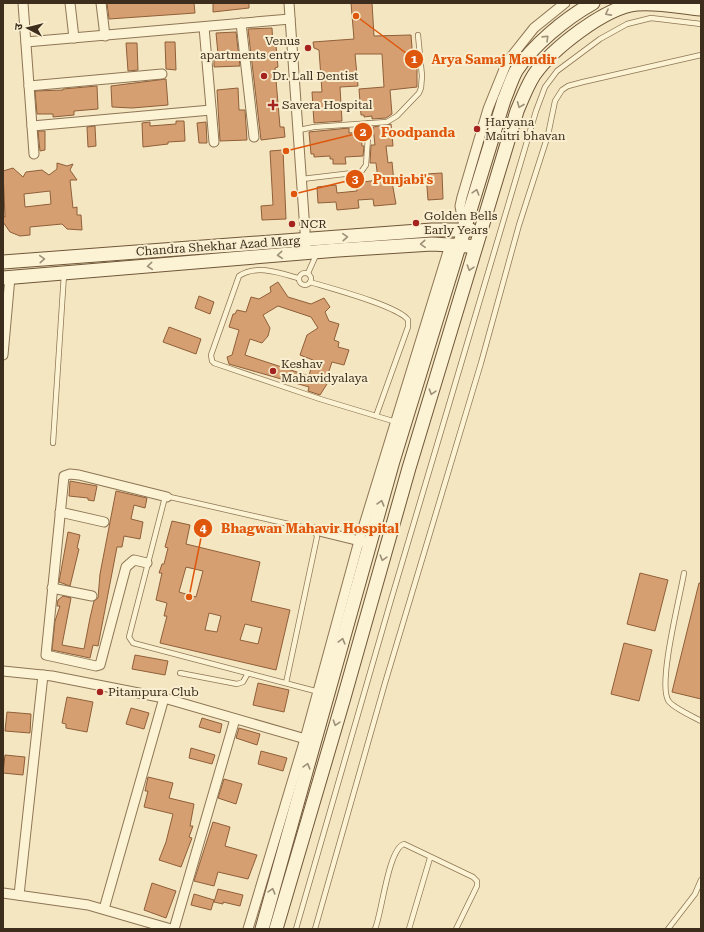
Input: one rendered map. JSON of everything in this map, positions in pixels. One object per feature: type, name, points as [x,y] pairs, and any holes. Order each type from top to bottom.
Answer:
[{"type":"main road","points":[[262,929],[309,740],[364,542],[455,245],[464,229],[504,100],[516,72],[527,57],[559,26],[593,3]]},
{"type":"main road","points":[[276,929],[343,702],[409,468],[517,111],[527,86],[544,62],[584,28],[614,10],[627,6],[650,4],[701,10]]},
{"type":"main road","name":"Chandra Shekhar Azad Marg","points":[[3,262],[464,229],[481,231]]},
{"type":"main road","name":"Chandra Shekhar Azad Marg","points":[[7,277],[312,252],[432,244],[476,247]]},
{"type":"main road","points":[[322,694],[343,702]]},
{"type":"street","points":[[23,3],[34,154]]},
{"type":"street","points":[[70,3],[74,38]]},
{"type":"street","points":[[102,3],[105,36]]},
{"type":"street","points":[[289,3],[306,240],[312,252]]},
{"type":"street","points":[[464,229],[460,210],[462,197],[488,109],[507,62],[534,28],[565,3]]},
{"type":"street","points":[[26,42],[290,19]]},
{"type":"street","points":[[241,23],[254,137]]},
{"type":"street","points":[[204,27],[214,142]]},
{"type":"street","points":[[29,86],[162,74]]},
{"type":"street","points":[[32,126],[211,110]]},
{"type":"street","points":[[3,355],[7,277]]},
{"type":"street","points":[[147,563],[134,560],[126,567],[103,660],[100,665],[96,666],[46,655],[64,476],[70,474],[167,497]]},
{"type":"street","points":[[60,512],[104,522]]},
{"type":"street","points":[[315,530],[364,542]]},
{"type":"street","points":[[52,588],[92,596]]},
{"type":"street","points":[[3,671],[42,675],[164,698],[309,740],[248,929]]},
{"type":"street","points":[[20,895],[42,675]]},
{"type":"street","points":[[104,909],[164,698]]},
{"type":"street","points":[[3,893],[88,904],[172,929],[235,719]]},
{"type":"lane","points":[[296,929],[391,600],[536,111],[545,87],[557,71],[600,39],[627,24],[651,18],[701,24]]},
{"type":"lane","points":[[299,130],[392,120],[419,93],[422,76],[418,35]]},
{"type":"lane","points":[[315,929],[385,683],[477,377],[519,225],[548,135],[558,94],[568,86],[583,82],[701,56]]},
{"type":"lane","points":[[302,179],[361,172],[366,165],[369,123]]},
{"type":"lane","points":[[310,282],[310,276],[308,273],[312,252]]},
{"type":"lane","points":[[376,416],[408,327],[408,320],[400,312],[374,302],[310,282],[303,285],[298,278],[264,270],[243,273],[239,276],[211,355],[214,363],[305,394],[376,416],[400,423]]},
{"type":"lane","points":[[53,443],[64,273]]},
{"type":"lane","points":[[298,278],[302,273],[308,273]]},
{"type":"lane","points":[[286,683],[317,537],[315,530],[167,497],[164,499],[147,563],[129,637],[130,642],[286,683],[322,694]]},
{"type":"lane","points":[[684,573],[666,674],[665,694],[668,702],[701,721]]},
{"type":"lane","points":[[180,673],[237,684],[243,682],[248,673]]},
{"type":"lane","points":[[375,929],[388,875],[402,844],[407,844],[430,858],[473,877],[477,881],[477,886],[456,929]]},
{"type":"lane","points":[[409,929],[430,858]]},
{"type":"lane","points":[[668,929],[696,894],[701,880]]},
{"type":"building","points":[[107,3],[194,3],[195,13],[109,19]]},
{"type":"building","points":[[213,3],[249,3],[249,8],[213,12]]},
{"type":"building","points":[[351,3],[372,3],[374,36],[411,35],[413,61],[417,61],[417,87],[390,90],[392,114],[386,118],[372,119],[372,116],[364,117],[364,115],[361,115],[359,89],[384,87],[382,54],[355,54],[358,86],[340,87],[342,121],[314,123],[312,92],[322,92],[319,50],[314,48],[313,42],[354,39]]},
{"type":"building","points":[[272,28],[273,46],[276,46],[278,67],[275,68],[280,127],[284,127],[285,137],[261,140],[248,29]]},
{"type":"building","points":[[236,32],[240,66],[214,67],[214,55],[218,54],[216,33]]},
{"type":"building","points":[[165,42],[175,42],[176,70],[166,69]]},
{"type":"building","points":[[126,43],[137,43],[138,70],[128,71]]},
{"type":"building","points":[[166,79],[168,105],[132,108],[112,107],[111,86]]},
{"type":"building","points":[[97,86],[98,109],[74,111],[74,115],[53,117],[53,114],[37,114],[35,91],[63,90]]},
{"type":"building","points":[[238,88],[239,110],[245,110],[247,140],[220,141],[217,90]]},
{"type":"building","points":[[176,121],[184,121],[185,141],[168,142],[168,144],[143,147],[142,123],[150,122],[150,126],[176,124]]},
{"type":"building","points":[[206,122],[207,143],[199,143],[197,123]]},
{"type":"building","points":[[391,124],[393,146],[386,146],[388,163],[392,162],[394,182],[392,182],[396,204],[374,206],[373,199],[358,200],[359,208],[337,210],[336,202],[318,203],[317,187],[336,185],[337,193],[357,191],[356,183],[378,180],[376,163],[370,163],[371,145],[375,145],[373,127]]},
{"type":"building","points":[[95,126],[96,146],[88,147],[87,127]]},
{"type":"building","points":[[349,128],[349,133],[361,132],[362,146],[364,146],[363,156],[345,157],[346,164],[333,164],[333,159],[330,159],[330,156],[314,157],[314,154],[311,154],[309,132]]},
{"type":"building","points":[[38,131],[45,131],[45,150],[40,151]]},
{"type":"building","points":[[283,150],[286,219],[262,220],[261,206],[273,205],[270,151]]},
{"type":"building","points":[[57,163],[67,166],[73,164],[70,170],[77,180],[70,180],[73,208],[77,207],[77,215],[81,215],[82,230],[67,229],[62,224],[30,227],[30,235],[20,236],[10,232],[3,222],[3,217],[5,217],[3,171],[13,168],[23,177],[26,172],[42,170],[49,175],[57,169]],"holes":[[[50,191],[51,204],[25,207],[24,194]]]},
{"type":"building","points":[[442,173],[443,199],[428,200],[426,174]]},
{"type":"building","points":[[278,282],[288,297],[311,304],[324,298],[330,307],[325,312],[329,321],[339,324],[334,340],[339,342],[338,347],[349,350],[344,365],[332,362],[325,383],[327,384],[320,395],[308,391],[309,387],[229,364],[227,357],[232,355],[239,330],[229,327],[233,314],[235,314],[237,310],[246,312],[251,297],[259,299],[271,292],[270,287]],"holes":[[[278,306],[311,317],[318,328],[307,335],[300,355],[313,360],[309,376],[245,355],[250,339],[262,343],[268,336],[270,328],[263,315]]]},
{"type":"building","points":[[199,296],[214,302],[210,314],[195,308]]},
{"type":"building","points":[[169,327],[201,339],[196,354],[163,342]]},
{"type":"building","points":[[70,481],[97,486],[94,501],[88,500],[88,498],[69,496]]},
{"type":"building","points":[[116,491],[147,498],[145,508],[134,505],[131,519],[143,522],[140,539],[124,536],[122,547],[117,547],[98,646],[93,645],[90,658],[52,650],[55,621],[60,606],[57,606],[58,600],[63,596],[71,598],[62,645],[84,649],[94,601],[98,598],[100,574]]},
{"type":"building","points":[[172,521],[190,525],[186,544],[260,562],[251,601],[290,610],[276,670],[160,643],[167,616],[164,616],[167,603],[156,600],[162,573],[159,573],[162,564],[164,564],[168,548],[165,547]],"holes":[[[186,567],[203,571],[196,597],[179,592]],[[209,613],[221,616],[217,632],[205,630]],[[245,624],[262,628],[258,644],[240,640]]]},
{"type":"building","points":[[68,532],[80,535],[77,548],[79,549],[70,586],[59,582]]},
{"type":"building","points":[[640,573],[668,580],[655,631],[627,624]]},
{"type":"building","points":[[699,583],[701,583],[701,699],[672,692]]},
{"type":"building","points":[[624,643],[652,650],[639,701],[611,694]]},
{"type":"building","points":[[135,655],[168,661],[165,675],[132,669]]},
{"type":"building","points":[[258,683],[289,690],[284,712],[253,705]]},
{"type":"building","points":[[67,697],[93,702],[87,732],[66,728],[66,724],[62,723]]},
{"type":"building","points":[[131,708],[149,713],[144,729],[126,724]]},
{"type":"building","points":[[7,712],[31,714],[30,733],[5,731]]},
{"type":"building","points":[[202,718],[222,724],[220,733],[199,727]]},
{"type":"building","points":[[239,728],[260,734],[257,745],[236,738]]},
{"type":"building","points":[[191,748],[215,755],[212,764],[189,758]]},
{"type":"building","points":[[261,751],[287,758],[283,771],[258,764]]},
{"type":"building","points":[[5,755],[25,757],[23,775],[3,773]]},
{"type":"building","points":[[148,777],[173,783],[169,798],[194,804],[190,826],[193,826],[189,837],[192,838],[181,867],[159,860],[166,842],[173,814],[144,807],[148,791],[145,791]]},
{"type":"building","points":[[224,779],[242,784],[236,804],[218,798]]},
{"type":"building","points":[[213,822],[230,827],[225,846],[257,855],[248,879],[218,872],[214,886],[194,881]]},
{"type":"building","points":[[152,883],[176,891],[166,918],[144,910]]},
{"type":"building","points":[[218,889],[243,895],[240,906],[223,902],[223,904],[214,902]]},
{"type":"building","points":[[194,894],[214,900],[211,910],[191,905]]},
{"type":"place","name":"Arya Samaj Mandir","points":[[356,16]]},
{"type":"place","name":"Venus apartments entry","points":[[308,48]]},
{"type":"place","name":"Dr. Lall Dentist","points":[[264,76]]},
{"type":"place","name":"Savera Hospital","points":[[273,105]]},
{"type":"place","name":"Haryana Maitri bhavan","points":[[477,129]]},
{"type":"place","name":"Foodpanda","points":[[286,151]]},
{"type":"place","name":"Punjabi's","points":[[294,194]]},
{"type":"place","name":"Golden Bells Early Years","points":[[416,223]]},
{"type":"place","name":"NCR","points":[[292,224]]},
{"type":"place","name":"Keshav Mahavidyalaya","points":[[273,371]]},
{"type":"place","name":"Bhagwan Mahavir Hospital","points":[[189,597]]},
{"type":"place","name":"Pitampura Club","points":[[100,692]]}]
